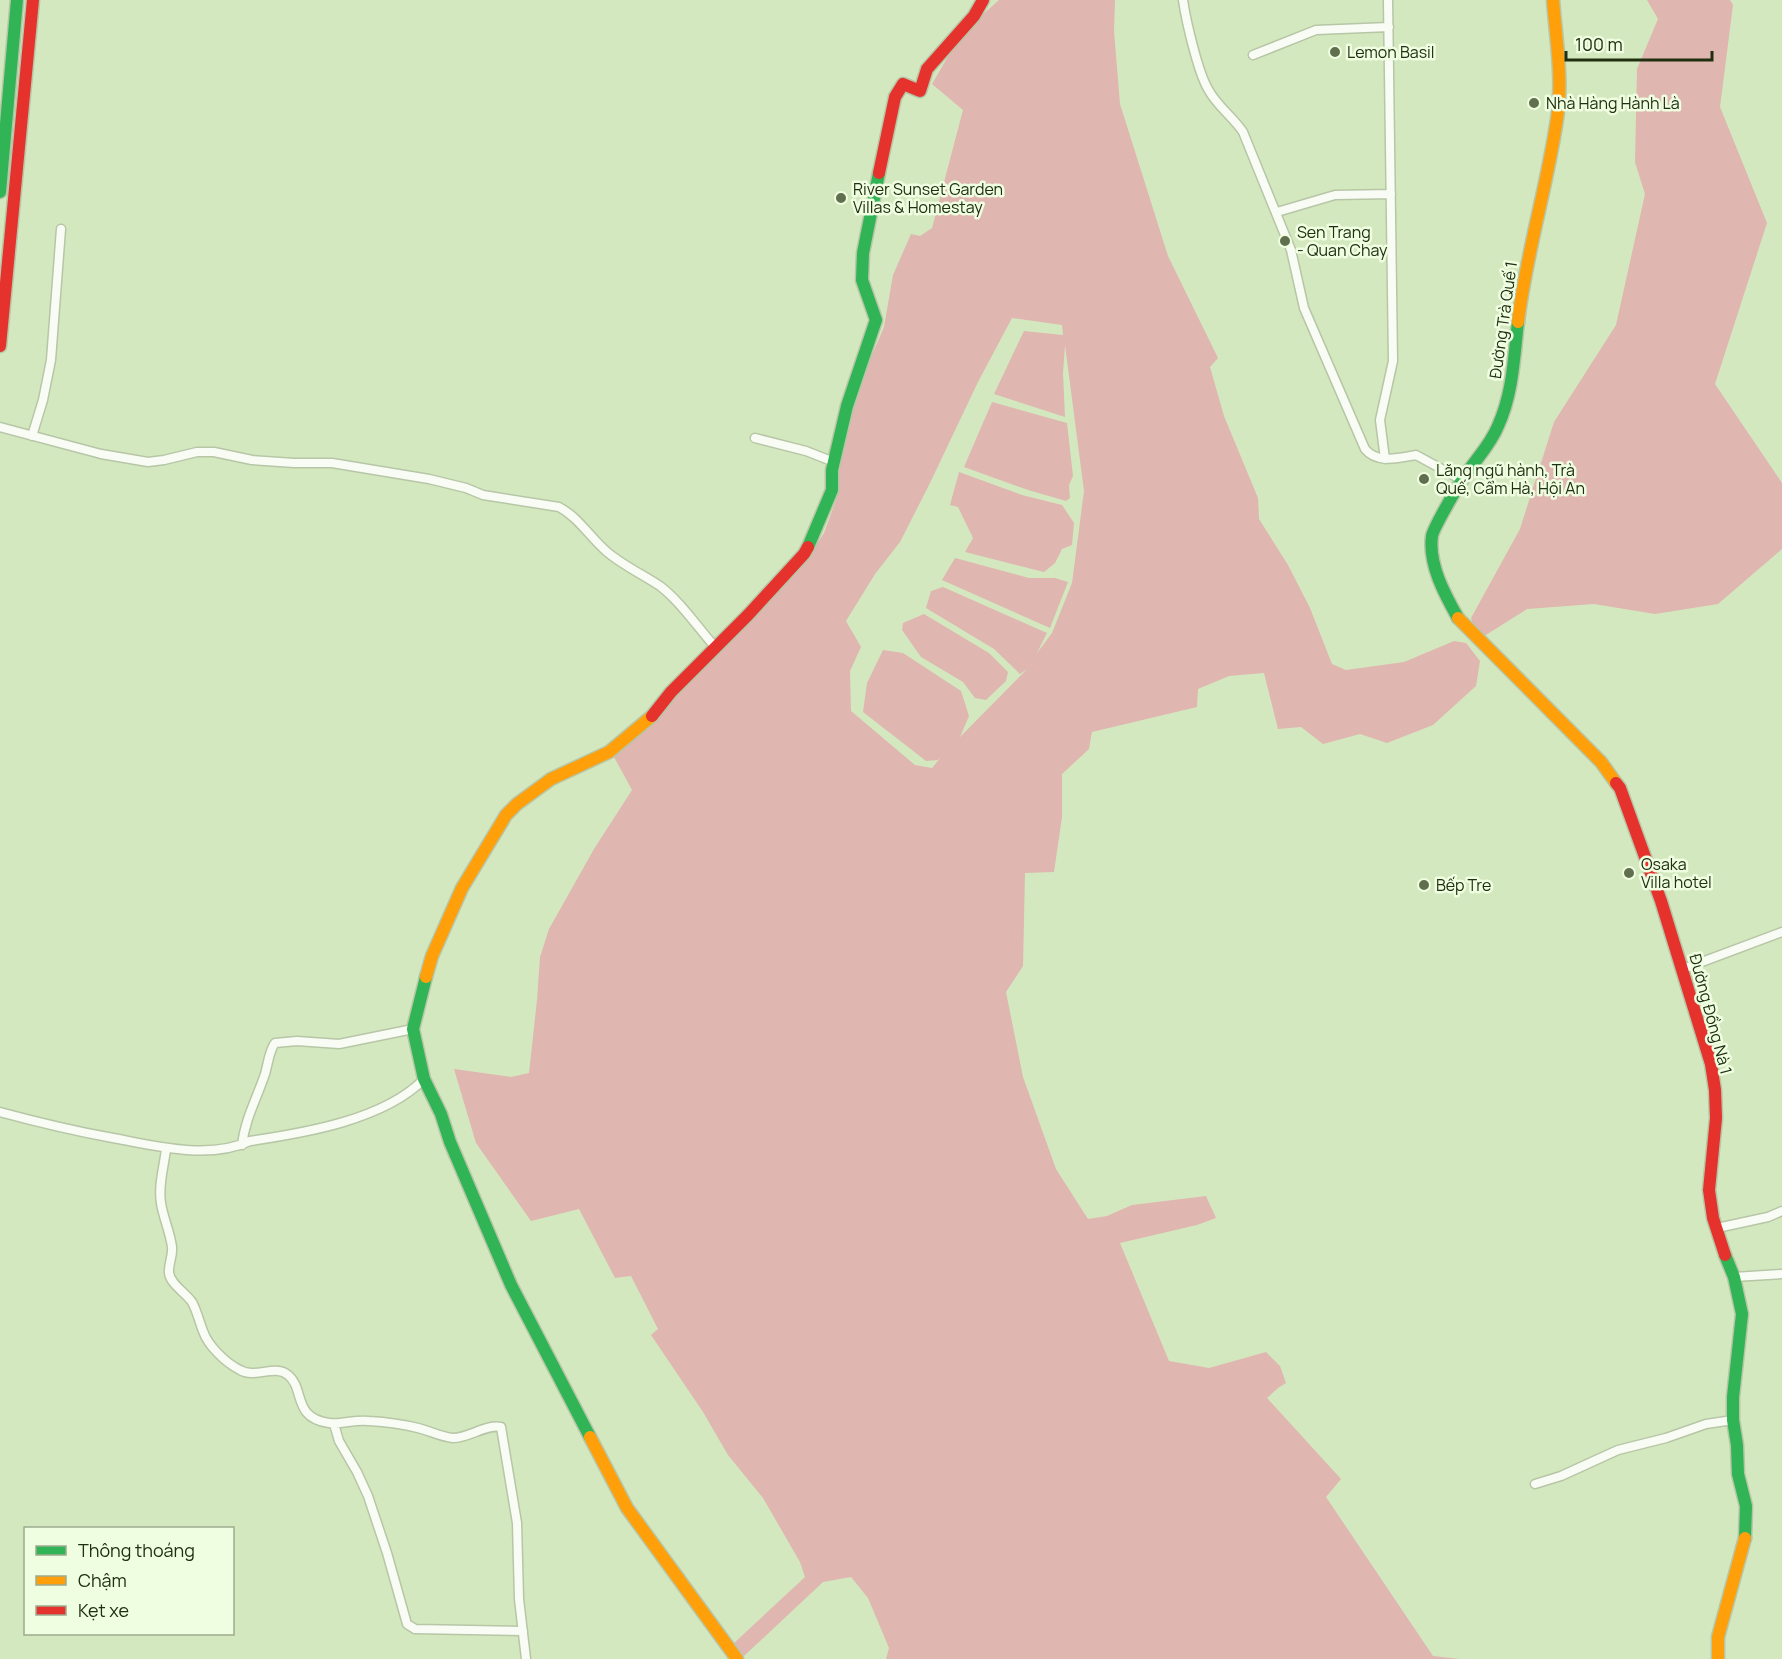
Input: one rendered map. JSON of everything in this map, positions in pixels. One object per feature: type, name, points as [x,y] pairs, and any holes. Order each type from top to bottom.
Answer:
[{"type":"street","points":[[0,192],[2,147],[17,0]]},
{"type":"street","points":[[0,346],[33,0]]},
{"type":"street","points":[[737,1659],[627,1508],[511,1285],[450,1142],[441,1114],[424,1079],[413,1029],[432,956],[454,904],[506,815],[551,779],[609,752],[631,735],[648,720],[671,692],[716,648],[804,554],[832,490],[834,462],[847,406],[876,320],[862,280],[863,253],[895,98],[903,84],[920,91],[927,69],[974,16],[982,0]]},
{"type":"street","points":[[1183,0],[1207,89],[1235,119],[1243,132],[1291,250],[1304,308],[1365,449],[1370,454],[1385,459],[1416,455],[1462,480]]},
{"type":"street","points":[[1385,459],[1380,420],[1393,361],[1389,0]]},
{"type":"street","name":"Đường Trà Quế 1","points":[[1460,622],[1441,588],[1434,564],[1432,535],[1462,480],[1484,452],[1498,427],[1509,396],[1522,289],[1557,118],[1559,83],[1553,0]]},
{"type":"street","points":[[1253,55],[1316,30],[1389,27]]},
{"type":"street","points":[[1277,212],[1335,195],[1391,194]]},
{"type":"street","points":[[32,436],[43,400],[51,360],[62,229]]},
{"type":"street","points":[[0,427],[101,454],[148,462],[197,452],[214,452],[252,460],[294,464],[332,463],[429,479],[461,486],[483,495],[559,507],[579,521],[620,563],[661,587],[716,648]]},
{"type":"street","points":[[755,438],[806,451],[834,462]]},
{"type":"street","name":"Đường Đồng Nà 1","points":[[1460,622],[1601,762],[1620,788],[1661,901],[1711,1064],[1716,1118],[1709,1190],[1710,1209],[1726,1261],[1734,1277],[1742,1314],[1733,1397],[1733,1420],[1738,1474],[1746,1506],[1744,1545],[1718,1637],[1718,1659]]},
{"type":"street","points":[[1683,969],[1782,932]]},
{"type":"street","points":[[242,1145],[248,1113],[263,1080],[275,1043],[297,1041],[339,1044],[413,1029]]},
{"type":"street","points":[[0,1112],[79,1132],[166,1149],[206,1150],[333,1126],[405,1095],[424,1079]]},
{"type":"street","points":[[166,1149],[160,1193],[172,1248],[169,1273],[171,1279],[191,1300],[207,1340],[231,1365],[240,1371],[253,1374],[284,1372],[291,1377],[306,1412],[321,1421],[334,1424],[369,1420],[416,1427],[455,1438],[497,1426],[501,1427],[517,1523],[519,1599],[526,1659]]},
{"type":"street","points":[[1717,1228],[1768,1217],[1782,1211]]},
{"type":"street","points":[[1734,1277],[1782,1274]]},
{"type":"street","points":[[1535,1484],[1561,1476],[1618,1450],[1666,1438],[1706,1424],[1733,1420]]},
{"type":"street","points":[[334,1424],[339,1441],[368,1496],[387,1553],[406,1624],[415,1629],[523,1631]]},
{"type":"shaded area","points":[[999,0],[1115,0],[1114,31],[1120,104],[1168,256],[1218,358],[1210,367],[1224,416],[1258,498],[1259,519],[1288,565],[1310,608],[1332,664],[1346,670],[1404,662],[1454,641],[1466,643],[1480,661],[1476,686],[1433,725],[1387,743],[1360,734],[1323,744],[1301,727],[1278,729],[1264,673],[1229,676],[1198,689],[1197,707],[1092,732],[1089,749],[1062,774],[1062,817],[1054,872],[1025,873],[1023,966],[1006,992],[1023,1077],[1056,1169],[1088,1219],[1107,1216],[1132,1205],[1206,1196],[1216,1218],[1197,1225],[1120,1243],[1169,1361],[1209,1368],[1266,1352],[1280,1366],[1286,1383],[1267,1398],[1341,1479],[1326,1497],[1433,1656],[1460,1659],[886,1659],[889,1648],[868,1598],[851,1577],[823,1582],[744,1656],[733,1644],[805,1577],[800,1562],[763,1498],[728,1455],[703,1412],[651,1335],[658,1329],[631,1276],[615,1278],[579,1209],[531,1221],[476,1143],[454,1069],[511,1077],[529,1073],[540,957],[549,929],[594,849],[632,790],[614,757],[724,648],[809,556],[824,533],[836,500],[843,433],[860,383],[884,327],[893,275],[911,234],[920,236],[932,228],[963,110],[932,84],[954,46],[969,27]],"holes":[[[1012,318],[1062,325],[1063,335],[1024,331],[994,394],[1065,417],[1063,373],[1065,345],[1084,491],[1072,583],[1052,633],[1037,653],[1047,633],[943,587],[931,591],[926,608],[994,649],[1020,674],[1027,669],[960,737],[969,716],[961,691],[903,653],[883,650],[867,683],[863,712],[926,761],[938,760],[942,756],[932,768],[915,765],[851,711],[850,671],[861,647],[846,621],[875,574],[900,542]]]},
{"type":"shaded area","points":[[1647,0],[1730,0],[1733,5],[1720,107],[1767,223],[1715,384],[1782,483],[1782,549],[1718,604],[1655,614],[1594,604],[1527,609],[1478,640],[1471,618],[1520,529],[1554,422],[1616,325],[1645,194],[1635,162],[1637,69],[1658,19]]},
{"type":"shaded area","points":[[992,402],[1067,423],[1073,476],[1069,485],[1070,498],[1066,501],[1028,490],[964,467]]},
{"type":"shaded area","points":[[959,472],[1022,495],[1062,505],[1074,523],[1072,545],[1062,549],[1055,563],[1044,572],[965,552],[973,538],[958,507],[950,505]]},
{"type":"shaded area","points":[[955,558],[1029,578],[1055,578],[1068,582],[1050,628],[942,580]]},
{"type":"shaded area","points":[[924,614],[989,653],[1008,672],[1006,681],[986,700],[975,698],[963,682],[921,657],[902,630],[903,623]]},
{"type":"traffic: fast","points":[[0,192],[17,0]]},
{"type":"traffic: fast","points":[[808,547],[832,490],[832,470],[847,406],[876,320],[862,280],[863,253],[879,173]]},
{"type":"traffic: fast","points":[[1458,618],[1435,568],[1431,547],[1432,536],[1456,490],[1491,440],[1498,426],[1510,388],[1518,322]]},
{"type":"traffic: fast","points":[[426,977],[413,1029],[424,1079],[441,1114],[450,1142],[511,1285],[590,1437]]},
{"type":"traffic: fast","points":[[1725,1255],[1734,1277],[1742,1314],[1733,1397],[1733,1420],[1738,1474],[1746,1506],[1745,1538]]},
{"type":"traffic: slow","points":[[1518,322],[1559,104],[1553,0]]},
{"type":"traffic: slow","points":[[1458,618],[1601,762],[1616,783]]},
{"type":"traffic: slow","points":[[426,977],[432,956],[462,888],[506,815],[551,779],[609,752],[652,716]]},
{"type":"traffic: slow","points":[[590,1437],[627,1508],[737,1659]]},
{"type":"traffic: slow","points":[[1718,1659],[1718,1637],[1745,1538]]},
{"type":"traffic: jam","points":[[0,346],[33,0]]},
{"type":"traffic: jam","points":[[879,173],[895,97],[903,84],[920,91],[927,69],[974,16],[983,0]]},
{"type":"traffic: jam","points":[[652,716],[671,692],[748,615],[808,547]]},
{"type":"traffic: jam","points":[[1616,783],[1620,788],[1661,901],[1711,1064],[1716,1118],[1709,1190],[1713,1218],[1725,1255]]},
{"type":"place","name":"Lemon Basil","points":[[1335,52]]},
{"type":"place","name":"Nhà Hàng Hành Là","points":[[1534,103]]},
{"type":"place","name":"River Sunset Garden Villas & Homestay","points":[[841,198]]},
{"type":"place","name":"Sen Trang - Quan Chay","points":[[1285,241]]},
{"type":"place","name":"Lăng ngũ hành, Trà Quế, Cẩm Hà, Hội An","points":[[1424,479]]},
{"type":"place","name":"Osaka Villa hotel","points":[[1629,873]]},
{"type":"place","name":"Bếp Tre","points":[[1424,885]]}]
